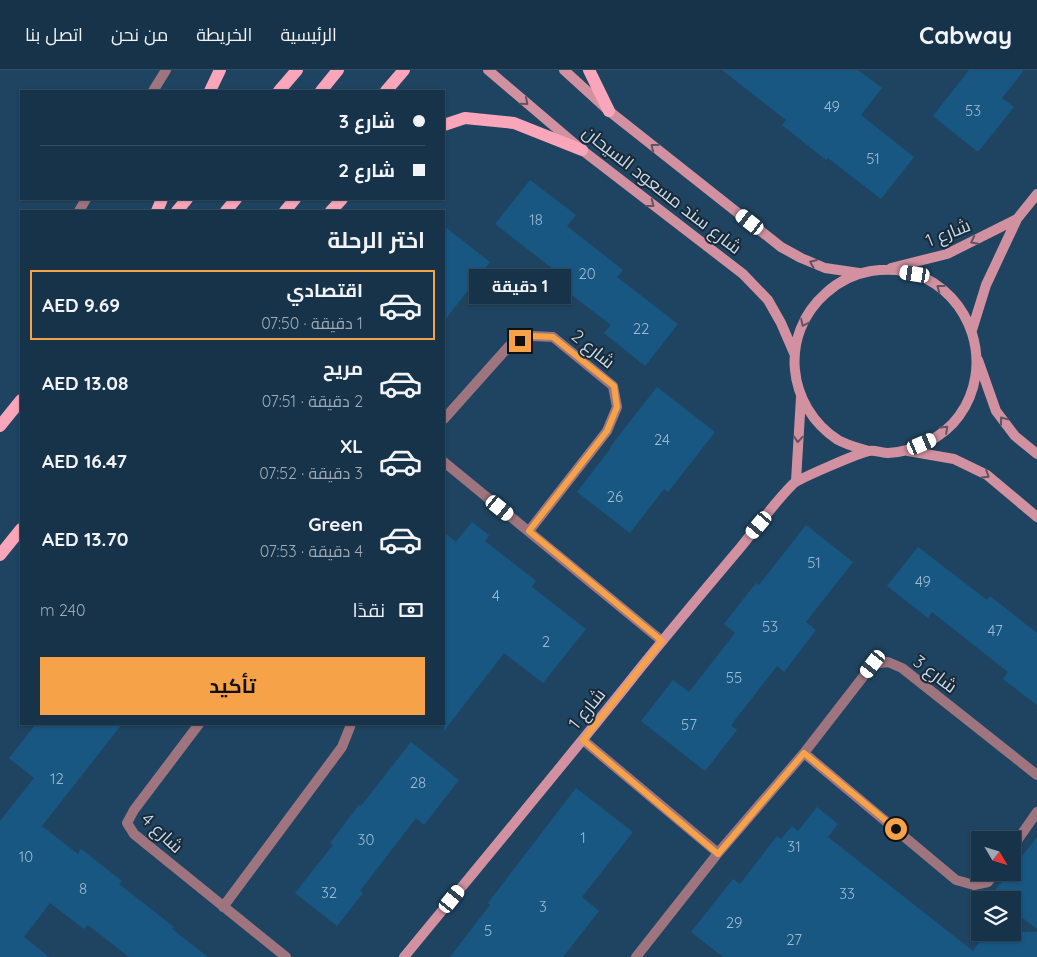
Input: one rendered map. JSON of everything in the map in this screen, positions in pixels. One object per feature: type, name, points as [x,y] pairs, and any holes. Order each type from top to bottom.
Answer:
[{"type":"main road","points":[[210,90],[220,70]]},
{"type":"main road","points":[[279,90],[296,70]]},
{"type":"main road","points":[[322,90],[338,70]]},
{"type":"main road","points":[[387,90],[404,70]]},
{"type":"main road","name":"شارع سند مسعود السيحان","points":[[488,70],[582,150],[743,274],[768,300],[781,323],[794,353]]},
{"type":"main road","name":"شارع سند مسعود السيحان","points":[[564,70],[610,111],[781,246],[802,258],[826,268],[860,273]]},
{"type":"main road","points":[[589,70],[610,111]]},
{"type":"main road","points":[[445,125],[465,118],[514,124],[582,150]]},
{"type":"main road","name":"شارع 1","points":[[972,330],[986,285],[1018,219],[1037,194]]},
{"type":"main road","points":[[178,210],[186,200]]},
{"type":"main road","points":[[227,210],[235,200]]},
{"type":"main road","points":[[286,210],[294,200]]},
{"type":"main road","points":[[332,210],[341,200]]},
{"type":"main road","name":"شارع 1","points":[[888,269],[947,254],[1018,219]]},
{"type":"main road","points":[[977,357],[973,388],[959,416],[936,438],[907,450],[888,453],[868,451],[840,441],[817,422],[801,397],[795,376],[794,353],[801,326],[815,303],[835,284],[860,273],[888,269],[915,274],[940,286],[959,305],[972,330],[977,357],[996,411],[1015,436],[1037,454]]},
{"type":"main road","points":[[796,481],[801,397]]},
{"type":"main road","points":[[0,426],[20,401]]},
{"type":"main road","points":[[907,450],[954,459],[987,474],[1037,516]]},
{"type":"main road","name":"شارع 1","points":[[404,957],[662,641],[796,481],[868,451]]},
{"type":"main road","points":[[0,555],[20,530]]},
{"type":"street","points":[[154,90],[166,70]]},
{"type":"street","name":"شارع 2","points":[[445,418],[509,346],[531,336],[553,337],[614,386],[617,407],[607,431],[529,531]]},
{"type":"street","points":[[445,463],[662,641]]},
{"type":"street","name":"شارع 3","points":[[638,956],[718,854],[804,753],[873,664],[888,662],[902,668],[1036,772],[1037,775]]},
{"type":"street","name":"شارع 4","points":[[198,725],[126,823],[134,834],[286,957]]},
{"type":"street","points":[[223,907],[342,747],[350,725]]},
{"type":"street","points":[[583,740],[718,854]]},
{"type":"street","points":[[804,753],[956,880],[974,885],[989,881]]},
{"type":"street","points":[[1021,835],[1037,812]]},
{"type":"building","points":[[722,70],[858,70],[882,88],[861,115],[914,157],[881,199],[828,158],[826,160],[782,125],[786,120]]},
{"type":"building","points":[[969,70],[1024,70],[1002,98],[1014,107],[978,152],[933,116]]},
{"type":"building","points":[[530,180],[576,215],[567,226],[623,270],[617,277],[678,324],[645,366],[604,333],[611,325],[551,279],[557,272],[495,224]]},
{"type":"building","points":[[445,227],[490,262],[445,320]]},
{"type":"building","points":[[657,387],[715,432],[668,492],[664,489],[630,533],[577,492]]},
{"type":"building","points":[[472,522],[489,535],[485,541],[536,581],[532,587],[586,629],[543,683],[504,653],[444,731],[445,533],[456,542]]},
{"type":"building","points":[[806,525],[853,562],[806,622],[816,630],[784,672],[777,666],[731,725],[737,730],[705,771],[641,721],[673,680],[689,692],[735,633],[724,624],[756,583],[759,585]]},
{"type":"building","points":[[918,547],[987,600],[990,596],[1037,633],[1037,705],[1003,679],[1008,672],[932,612],[928,618],[887,586]]},
{"type":"building","points":[[35,725],[121,725],[42,826],[78,854],[81,849],[122,881],[119,884],[174,927],[172,929],[208,957],[129,957],[88,925],[84,929],[50,903],[24,937],[49,957],[0,957],[0,821],[34,778],[9,758]]},
{"type":"building","points":[[411,742],[459,780],[424,825],[416,818],[360,891],[363,893],[337,926],[295,893],[333,845],[330,843],[359,805],[361,806]]},
{"type":"building","points":[[576,788],[633,832],[582,897],[599,911],[563,957],[450,957],[490,905],[488,903]]},
{"type":"building","points":[[817,807],[838,824],[828,837],[973,951],[980,941],[1021,941],[1021,932],[1037,932],[1037,957],[723,957],[691,932],[733,879],[740,884],[777,836],[781,839],[792,826],[798,831]]},
{"type":"building","points":[[1037,837],[1037,929],[1021,917],[1021,891],[994,891],[1003,881],[1021,881],[1021,857]]},
{"type":"route","points":[[520,341],[531,336],[553,337],[614,386],[617,407],[607,431],[529,531],[662,641],[583,740],[718,854],[804,753],[896,829]]}]
